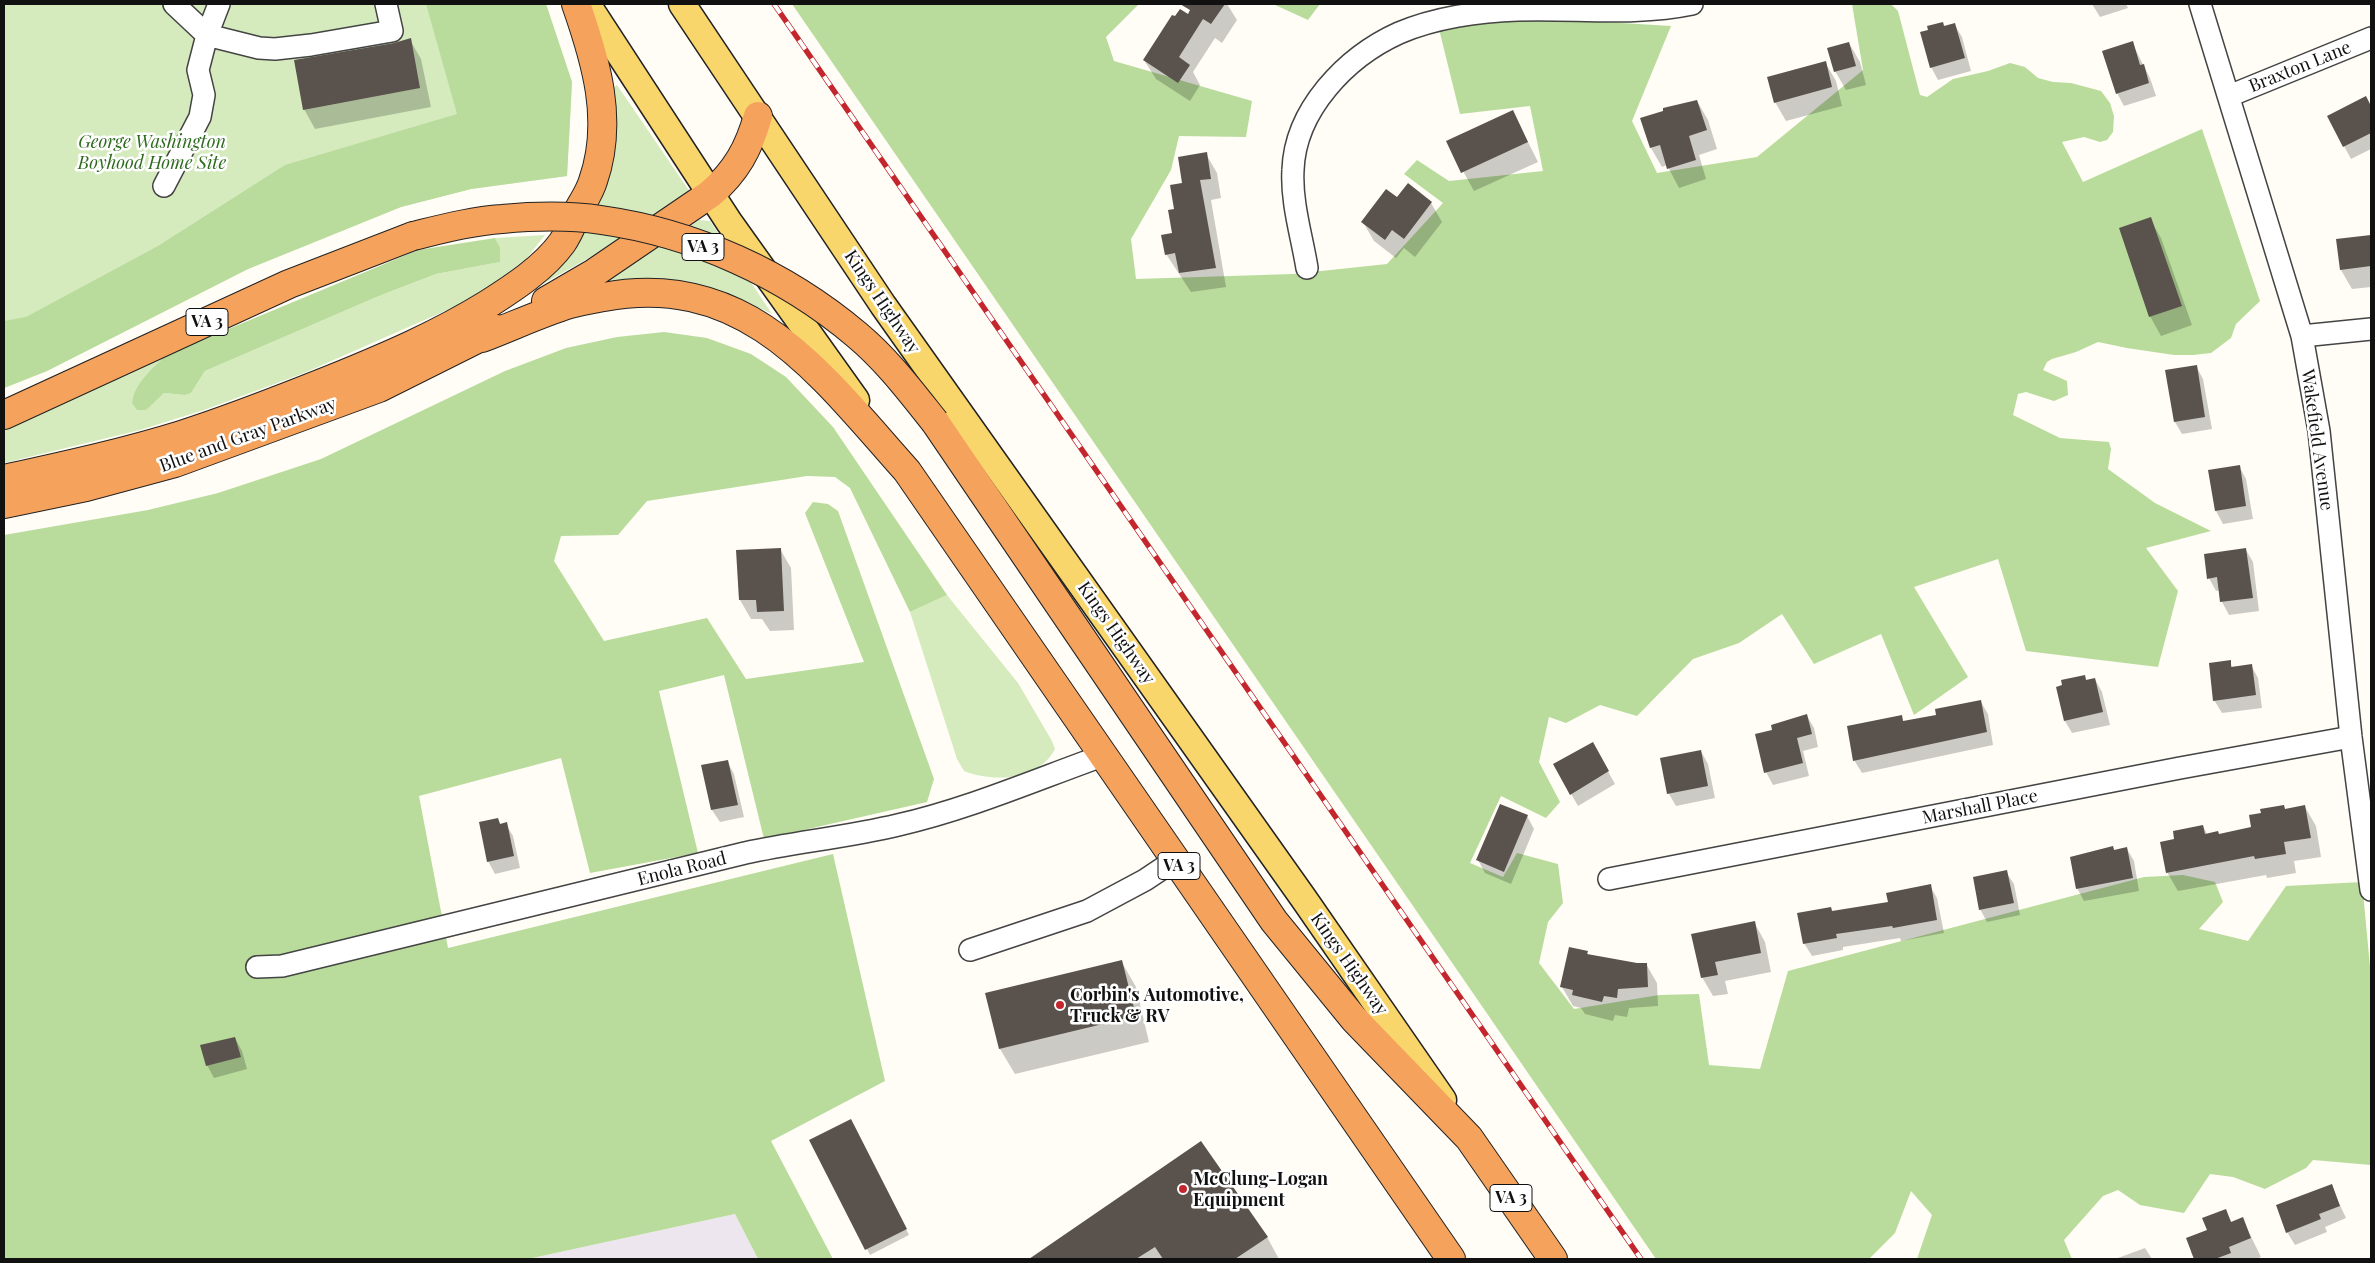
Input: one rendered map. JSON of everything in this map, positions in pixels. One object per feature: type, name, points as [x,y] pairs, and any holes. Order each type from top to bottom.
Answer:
[{"type":"highway","points":[[4,479],[87,461],[170,438],[260,408],[405,349],[456,324],[504,293],[550,258],[562,242],[593,182],[601,149],[604,115],[601,94],[591,48],[576,4]]},
{"type":"highway","points":[[482,338],[594,273],[710,194],[726,180],[741,160],[752,138],[758,116]]},
{"type":"highway","name":"VA 3","points":[[4,415],[289,284],[413,236],[458,225],[500,219],[548,216],[608,221],[635,226],[692,243],[762,271],[823,308],[858,336],[884,362],[935,422],[1274,921],[1354,1019],[1469,1138]]},
{"type":"highway","name":"VA 3","points":[[482,338],[572,304],[617,295],[655,292],[678,294],[708,300],[732,310],[764,328],[831,385],[907,471],[1451,1259]]},
{"type":"highway","name":"Blue and Gray Parkway","points":[[4,504],[86,487],[175,463],[379,388],[482,338]]},
{"type":"highway","name":"Kings Highway","points":[[1469,1138],[1554,1259]]},
{"type":"main road","points":[[587,4],[710,194],[907,471]]},
{"type":"main road","name":"Kings Highway","points":[[682,4],[883,305],[1298,891],[1469,1138]]},
{"type":"street","points":[[174,4],[207,35],[259,48],[275,49],[320,44],[392,31],[386,4]]},
{"type":"street","points":[[164,186],[200,117],[204,95],[198,70],[207,35],[220,4]]},
{"type":"street","points":[[1307,268],[1293,185],[1292,170],[1296,145],[1304,121],[1317,100],[1349,66],[1376,46],[1398,33],[1468,15],[1516,10],[1584,7],[1650,11],[1692,4]]},
{"type":"street","name":"Wakefield Avenue","points":[[2200,4],[2302,336],[2319,432],[2351,738],[2371,890]]},
{"type":"street","name":"Braxton Lane","points":[[2229,96],[2371,38]]},
{"type":"street","points":[[2302,336],[2371,329]]},
{"type":"street","name":"Marshall Place","points":[[1609,879],[2180,768],[2351,738]]},
{"type":"street","name":"Enola Road","points":[[258,967],[282,966],[745,853],[898,825],[956,809],[1102,756]]},
{"type":"street","points":[[970,950],[1087,911],[1144,880],[1175,860]]},
{"type":"shaded area","points":[[735,1214],[758,1259],[528,1259]]},
{"type":"green space","name":"George Washington Boyhood Home Site","points":[[4,4],[546,4],[572,82],[567,176],[471,189],[401,207],[248,269],[47,371],[4,388]]},
{"type":"green space","points":[[426,4],[546,4],[572,82],[567,176],[471,189],[401,207],[248,269],[47,371],[4,388],[4,321],[26,317],[158,246],[285,165],[457,114]]},
{"type":"green space","points":[[792,4],[1139,4],[1106,37],[1114,61],[1252,101],[1246,137],[1179,136],[1171,170],[1131,239],[1136,279],[1293,274],[1387,264],[1443,203],[1404,174],[1417,160],[1449,181],[1543,171],[1530,106],[1460,114],[1439,29],[1538,18],[1671,26],[1632,121],[1657,173],[1757,157],[1863,70],[1852,4],[1891,4],[1898,11],[1920,95],[1927,97],[1953,79],[1988,71],[2010,63],[2025,67],[2038,78],[2053,82],[2071,83],[2101,91],[2110,103],[2114,116],[2113,132],[2107,140],[2100,142],[2084,137],[2062,142],[2083,182],[2202,129],[2260,301],[2236,324],[2231,338],[2211,353],[2174,355],[2098,342],[2076,352],[2052,359],[2047,362],[2043,370],[2067,381],[2068,395],[2054,401],[2026,392],[2018,394],[2013,415],[2060,438],[2109,442],[2111,449],[2108,469],[2155,503],[2211,531],[2146,548],[2178,591],[2158,667],[2026,651],[1998,559],[1914,587],[1968,677],[1914,715],[1881,634],[1814,664],[1782,614],[1739,643],[1693,659],[1637,716],[1600,705],[1566,723],[1549,717],[1539,762],[1560,802],[1546,818],[1501,796],[1470,863],[1503,877],[1517,853],[1558,864],[1563,903],[1548,922],[1539,963],[1574,1009],[1659,995],[1699,994],[1709,1065],[1760,1069],[1788,971],[2144,877],[2183,875],[2215,882],[2223,902],[2199,929],[2248,941],[2286,886],[2362,882],[2371,977],[2371,1165],[2313,1160],[2306,1168],[2265,1189],[2233,1177],[2210,1174],[2184,1213],[2140,1205],[2118,1190],[2103,1196],[2064,1240],[2072,1259],[1917,1259],[1932,1215],[1911,1191],[1895,1233],[1869,1259],[1656,1259]]},
{"type":"green space","points":[[1273,4],[1320,4],[1308,20]]},
{"type":"green space","points":[[617,85],[690,192],[592,256],[541,285],[536,282],[590,208],[607,177],[615,145],[614,87]]},
{"type":"green space","points":[[699,220],[710,221],[772,314],[729,294],[695,284],[656,280],[609,281],[608,279]]},
{"type":"green space","points":[[545,235],[526,259],[463,303],[304,373],[204,410],[140,430],[4,463],[4,425],[166,355],[140,383],[133,396],[132,403],[156,400],[164,393],[185,395],[191,393],[205,371],[379,296],[436,274],[500,262],[500,247],[495,238]]},
{"type":"green space","points":[[495,238],[500,247],[500,262],[436,274],[379,296],[205,371],[191,393],[185,395],[164,393],[146,410],[137,410],[132,403],[133,396],[140,383],[166,355],[418,250]]},
{"type":"green space","points":[[664,332],[707,338],[751,354],[786,377],[833,427],[947,595],[910,612],[850,488],[835,477],[807,476],[647,501],[618,535],[561,536],[554,561],[604,641],[707,618],[746,679],[864,662],[805,513],[813,502],[828,504],[838,511],[934,779],[927,802],[764,839],[724,675],[659,691],[698,853],[590,873],[561,758],[419,796],[448,948],[833,854],[885,1081],[771,1141],[833,1259],[758,1259],[735,1214],[528,1259],[4,1259],[4,535],[148,510],[218,493],[321,459],[505,371],[566,348],[617,337]]},
{"type":"green space","points":[[947,595],[1018,683],[1052,741],[1055,749],[1048,759],[1027,773],[1002,777],[976,775],[964,771],[957,759],[910,612]]},
{"type":"building","points":[[1180,4],[1225,4],[1211,24],[1203,19],[1179,57],[1190,65],[1178,83],[1143,60],[1172,15],[1175,16],[1180,9],[1188,14],[1190,10]]},
{"type":"building","points":[[1943,22],[1944,26],[1955,23],[1965,58],[1930,68],[1920,32],[1928,30],[1927,26]]},
{"type":"building","points":[[411,38],[420,88],[303,110],[294,60],[394,43]]},
{"type":"building","points":[[2133,41],[2140,65],[2144,64],[2149,83],[2116,94],[2102,51]]},
{"type":"building","points":[[1849,42],[1856,66],[1834,72],[1827,48]]},
{"type":"building","points":[[1826,61],[1832,87],[1774,103],[1767,77]]},
{"type":"building","points":[[2366,96],[2371,106],[2371,133],[2343,147],[2327,116]]},
{"type":"building","points":[[1697,100],[1707,130],[1689,136],[1696,160],[1667,169],[1660,145],[1650,148],[1640,118],[1663,111],[1663,108]]},
{"type":"building","points":[[1513,110],[1528,142],[1461,173],[1446,141]]},
{"type":"building","points":[[1207,152],[1211,179],[1200,180],[1216,268],[1179,273],[1175,253],[1165,255],[1161,235],[1172,233],[1168,210],[1174,209],[1170,185],[1182,183],[1178,157]]},
{"type":"building","points":[[1408,183],[1432,202],[1404,239],[1392,230],[1385,240],[1361,222],[1386,189],[1397,197]]},
{"type":"building","points":[[2151,217],[2182,306],[2149,317],[2119,228]]},
{"type":"building","points":[[2371,235],[2371,266],[2340,270],[2336,239]]},
{"type":"building","points":[[2197,365],[2205,417],[2174,422],[2165,370]]},
{"type":"building","points":[[2240,465],[2246,506],[2215,511],[2208,470]]},
{"type":"building","points":[[781,548],[784,611],[757,612],[756,600],[739,600],[736,550]]},
{"type":"building","points":[[2246,548],[2253,598],[2220,602],[2217,577],[2207,579],[2204,554]]},
{"type":"building","points":[[2231,660],[2231,667],[2252,664],[2256,695],[2213,701],[2209,663]]},
{"type":"building","points":[[2085,675],[2086,680],[2095,678],[2103,712],[2064,721],[2056,687],[2062,685],[2061,680]]},
{"type":"building","points":[[1981,700],[1987,732],[1853,761],[1847,726],[1902,715],[1903,721],[1936,715],[1935,709]]},
{"type":"building","points":[[1807,714],[1812,734],[1797,738],[1803,763],[1764,773],[1755,734],[1772,730],[1771,725]]},
{"type":"building","points":[[1593,742],[1609,771],[1570,795],[1553,764]]},
{"type":"building","points":[[1701,750],[1708,786],[1667,794],[1660,758]]},
{"type":"building","points":[[728,760],[738,805],[711,810],[701,765]]},
{"type":"building","points":[[1500,804],[1528,815],[1504,872],[1476,860]]},
{"type":"building","points":[[2284,805],[2285,809],[2305,805],[2311,838],[2284,842],[2286,854],[2255,859],[2254,856],[2166,873],[2160,842],[2174,839],[2173,831],[2203,825],[2205,834],[2218,831],[2219,834],[2251,827],[2249,815],[2261,813],[2260,809]]},
{"type":"building","points":[[498,818],[500,824],[507,822],[514,856],[487,862],[479,822]]},
{"type":"building","points":[[2113,846],[2114,850],[2127,847],[2133,878],[2076,889],[2070,857]]},
{"type":"building","points":[[2007,870],[2014,903],[1979,910],[1973,877]]},
{"type":"building","points":[[1931,884],[1937,920],[1893,928],[1892,926],[1836,934],[1837,938],[1803,944],[1797,913],[1831,907],[1832,911],[1888,902],[1886,893]]},
{"type":"building","points":[[1755,921],[1761,953],[1715,962],[1718,975],[1701,978],[1691,934]]},
{"type":"building","points":[[1569,947],[1588,951],[1587,954],[1647,963],[1648,987],[1618,989],[1617,998],[1604,996],[1602,1002],[1572,995],[1573,990],[1560,987]]},
{"type":"building","name":"Corbin's Automotive, Truck & RV","points":[[1122,960],[1136,1016],[999,1049],[985,993]]},
{"type":"building","points":[[235,1037],[241,1057],[206,1066],[200,1045]]},
{"type":"building","points":[[851,1119],[907,1229],[865,1250],[809,1140]]},
{"type":"building","name":"McClung-Logan Equipment","points":[[1201,1141],[1268,1237],[1235,1259],[1163,1259],[1155,1247],[1136,1259],[1029,1259]]},
{"type":"building","points":[[2332,1184],[2340,1206],[2319,1214],[2321,1219],[2286,1233],[2276,1205]]},
{"type":"building","points":[[2226,1209],[2231,1222],[2243,1217],[2251,1238],[2229,1247],[2231,1253],[2215,1259],[2194,1259],[2186,1238],[2207,1230],[2202,1218]]},
{"type":"railway","points":[[774,4],[1641,1259]]},
{"type":"place","name":"Corbin's Automotive, Truck & RV","points":[[1060,1005]]},
{"type":"place","name":"McClung-Logan Equipment","points":[[1183,1189]]}]
